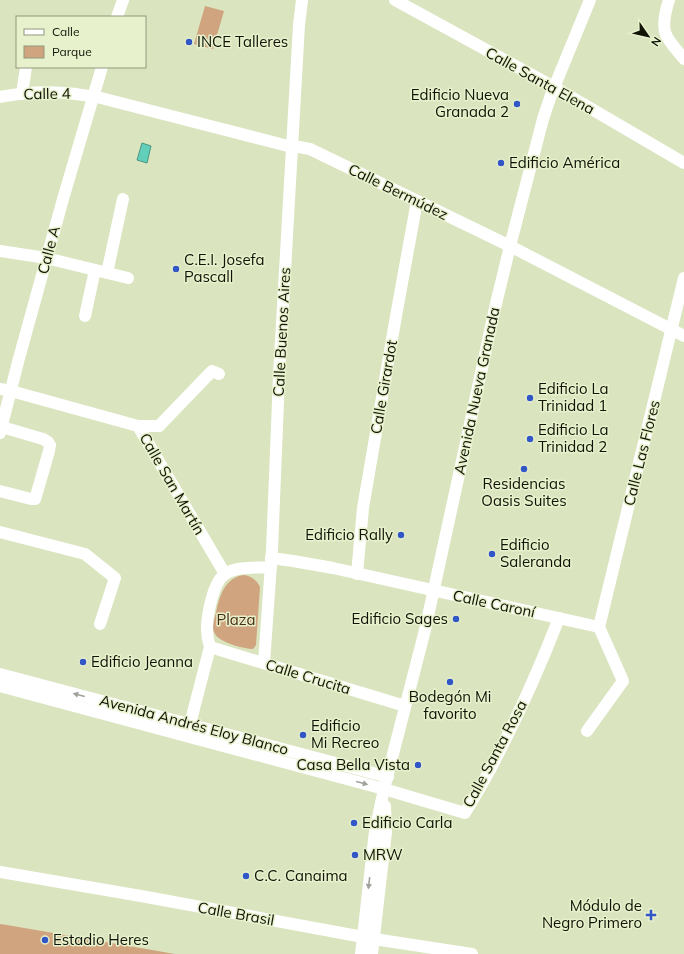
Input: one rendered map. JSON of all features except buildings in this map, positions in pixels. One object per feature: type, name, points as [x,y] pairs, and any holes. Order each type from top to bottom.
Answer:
[{"type":"street","points":[[118,16],[123,0]]},
{"type":"street","name":"Calle Buenos Aires","points":[[264,663],[271,563],[279,376],[292,147],[299,25],[302,0]]},
{"type":"street","name":"Calle Santa Elena","points":[[395,0],[554,87],[684,163]]},
{"type":"street","points":[[669,0],[665,21],[665,31],[669,40],[684,59]]},
{"type":"street","name":"Avenida Nueva Granada","points":[[372,954],[368,938],[375,831],[384,789],[425,630],[495,308],[542,119],[589,1]]},
{"type":"street","points":[[22,94],[26,68]]},
{"type":"street","name":"Calle A","points":[[1,430],[5,390],[18,362],[46,258],[102,68]]},
{"type":"street","name":"Calle 4","points":[[0,97],[44,92],[72,93],[94,96]]},
{"type":"street","name":"Calle Bermúdez","points":[[94,96],[292,147],[310,149],[510,246],[684,336]]},
{"type":"street","points":[[107,273],[124,199]]},
{"type":"street","name":"Calle Girardot","points":[[357,574],[363,508],[417,201]]},
{"type":"street","points":[[0,251],[46,258],[128,278]]},
{"type":"street","points":[[85,316],[95,270]]},
{"type":"street","name":"Calle Las Flores","points":[[599,627],[684,278]]},
{"type":"street","points":[[138,426],[159,426],[212,371],[220,374]]},
{"type":"street","name":"Calle San Martín","points":[[5,390],[138,426],[225,574]]},
{"type":"street","points":[[0,492],[31,499],[35,498],[50,446],[48,442],[43,439],[1,430]]},
{"type":"street","points":[[0,532],[85,554],[115,578],[100,624]]},
{"type":"street","name":"Calle Caroní","points":[[271,563],[293,561],[599,627]]},
{"type":"street","points":[[190,724],[210,647],[207,629],[208,615],[216,584],[225,574],[236,569],[271,563]]},
{"type":"street","name":"Calle Santa Rosa","points":[[384,789],[465,813],[494,762],[518,714],[538,671],[559,618]]},
{"type":"street","points":[[587,731],[623,682],[599,627]]},
{"type":"street","name":"Calle Crucita","points":[[210,647],[405,706]]},
{"type":"street","name":"Avenida Andrés Eloy Blanco","points":[[0,674],[388,777]]},
{"type":"street","name":"Avenida Andrés Eloy Blanco","points":[[0,686],[384,789]]},
{"type":"street","name":"Calle Brasil","points":[[0,872],[141,896],[368,938],[472,954]]},
{"type":"street","name":"Avenida Nueva Granada","points":[[361,954],[368,938]]},
{"type":"green space","points":[[205,6],[224,11],[213,49],[194,44]]},
{"type":"green space","name":"Plaza","points":[[244,575],[254,579],[260,587],[256,645],[253,649],[237,646],[222,640],[215,634],[213,629],[221,594],[232,580]]},
{"type":"green space","name":"Estadio Heres","points":[[0,924],[7,925],[175,954],[0,954]]},
{"type":"water","points":[[142,143],[151,146],[147,163],[137,160]]},
{"type":"place","name":"INCE Talleres","points":[[189,42]]},
{"type":"place","name":"Edificio Nueva Granada 2","points":[[517,104]]},
{"type":"place","name":"Edificio América","points":[[501,163]]},
{"type":"place","name":"C.E.I. Josefa Pascall","points":[[176,269]]},
{"type":"place","name":"Edificio La Trinidad 1","points":[[530,398]]},
{"type":"place","name":"Edificio La Trinidad 2","points":[[530,439]]},
{"type":"place","name":"Residencias Oasis Suites","points":[[524,469]]},
{"type":"place","name":"Edificio Rally","points":[[401,535]]},
{"type":"place","name":"Edificio Saleranda","points":[[492,554]]},
{"type":"place","name":"Edificio Sages","points":[[456,619]]},
{"type":"place","name":"Edificio Jeanna","points":[[83,662]]},
{"type":"place","name":"Bodegón Mi favorito","points":[[450,682]]},
{"type":"place","name":"Edificio Mi Recreo","points":[[303,735]]},
{"type":"place","name":"Casa Bella Vista","points":[[418,765]]},
{"type":"place","name":"Edificio Carla","points":[[354,823]]},
{"type":"place","name":"MRW","points":[[355,855]]},
{"type":"place","name":"C.C. Canaima","points":[[246,876]]},
{"type":"place","name":"Módulo de Negro Primero","points":[[651,915]]},
{"type":"place","name":"Estadio Heres","points":[[45,940]]}]
